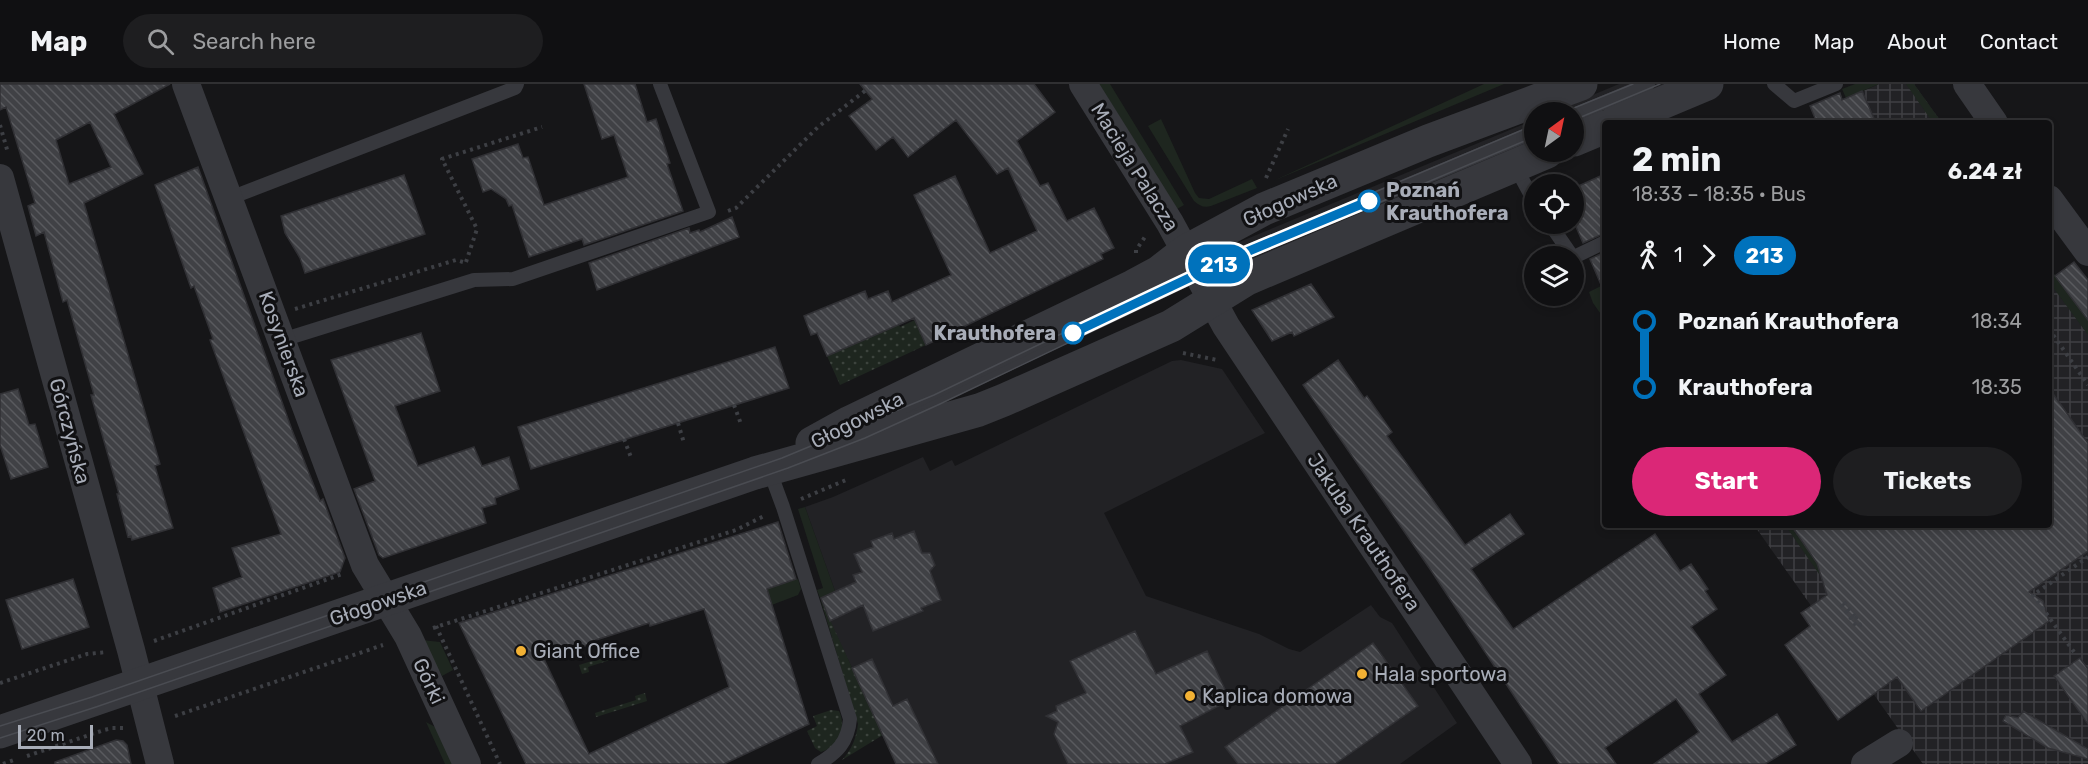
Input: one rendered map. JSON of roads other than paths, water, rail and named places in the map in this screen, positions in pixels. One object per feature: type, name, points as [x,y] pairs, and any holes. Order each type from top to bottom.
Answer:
[{"type":"street","name":"Kosynierska","points":[[186,84],[365,565],[387,600]]},
{"type":"street","name":"Macieja Palacza","points":[[1083,84],[1199,275]]},
{"type":"street","name":"Głogowska","points":[[7,746],[140,685],[762,471],[968,413],[1004,400],[1171,326],[1199,275],[1264,209],[1428,141],[1580,84]]},
{"type":"street","points":[[1621,120],[1707,84]]},
{"type":"street","points":[[1967,84],[1992,120]]},
{"type":"street","points":[[1584,136],[1602,128]]},
{"type":"street","name":"Głogowska","points":[[762,471],[850,422],[1159,272],[1199,275],[1270,268],[1524,161]]},
{"type":"street","name":"Górczyńska","points":[[0,178],[131,650],[160,764]]},
{"type":"street","points":[[2052,203],[2088,252]]},
{"type":"street","name":"Jakuba Krauthofera","points":[[1199,275],[1242,349],[1518,764]]},
{"type":"street","name":"Górki","points":[[387,600],[408,636],[467,764]]},
{"type":"street","points":[[1865,764],[1899,743]]},
{"type":"lane","points":[[230,198],[515,88],[517,84]]},
{"type":"lane","points":[[282,340],[474,280],[513,279],[709,212],[660,84]]},
{"type":"lane","points":[[1584,111],[1648,84]]},
{"type":"lane","points":[[1774,84],[1794,101],[1836,84]]},
{"type":"lane","points":[[1199,275],[1266,243],[1524,136]]},
{"type":"lane","points":[[1515,165],[1524,182]]},
{"type":"lane","points":[[1584,252],[1602,243]]},
{"type":"lane","points":[[762,471],[783,507],[850,719],[849,733],[843,745],[818,764]]},
{"type":"tram line","points":[[1584,104],[1633,84]]},
{"type":"tram line","points":[[1584,116],[1660,84]]},
{"type":"tram line","points":[[0,726],[92,697],[782,458],[934,395],[1223,256],[1524,129]]},
{"type":"tram line","points":[[0,738],[693,501],[865,438],[1227,267],[1524,141]]},
{"type":"place","name":"Poznań Krauthofera","points":[[1369,201]]},
{"type":"place","name":"Krauthofera","points":[[1073,333]]},
{"type":"place","name":"Giant Office","points":[[521,651]]},
{"type":"place","name":"Hala sportowa","points":[[1362,674]]},
{"type":"place","name":"Kaplica domowa","points":[[1190,696]]}]
